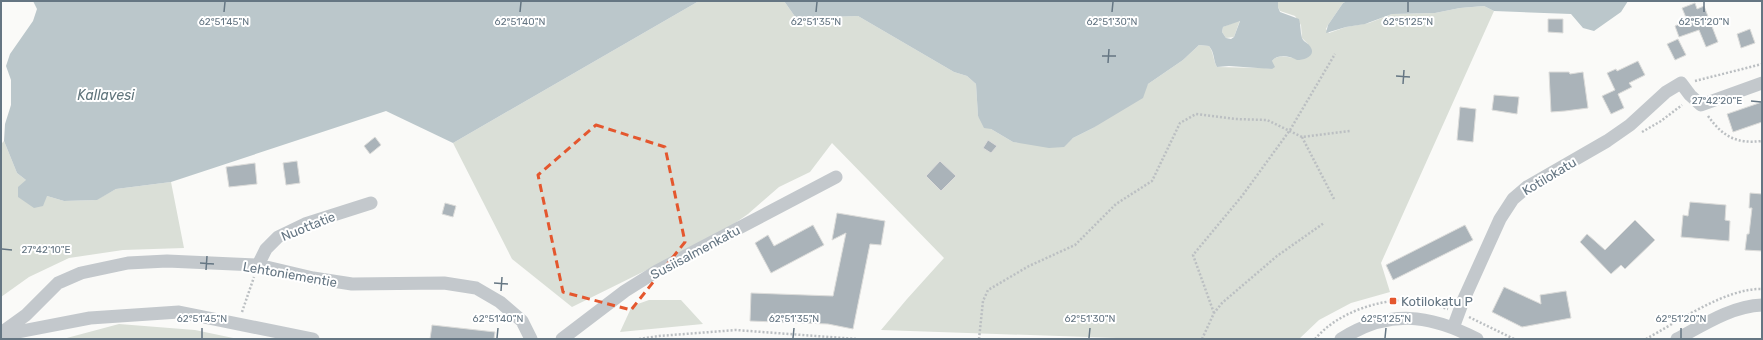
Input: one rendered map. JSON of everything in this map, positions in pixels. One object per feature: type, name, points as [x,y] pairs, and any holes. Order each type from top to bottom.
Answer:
[{"type":"street","points":[[1681,83],[1690,95],[1701,105],[1762,83]]},
{"type":"street","name":"Kotilokatu","points":[[1453,328],[1460,306],[1497,227],[1513,199],[1527,187],[1607,141],[1630,125],[1666,92],[1681,83]]},
{"type":"street","name":"Susiisalmenkatu","points":[[562,339],[625,291],[657,271],[836,177]]},
{"type":"street","name":"Nuottatie","points":[[258,265],[266,249],[278,237],[306,224],[371,203]]},
{"type":"street","name":"Lehtoniementie","points":[[1,334],[26,315],[58,284],[81,272],[128,263],[167,261],[258,265],[313,278],[352,284],[444,283],[476,288],[500,302],[522,321],[531,339]]},
{"type":"street","points":[[1677,339],[1725,314],[1744,307],[1762,305]]},
{"type":"street","points":[[1,334],[90,318],[179,312],[313,339]]},
{"type":"street","points":[[1341,339],[1350,333],[1380,321],[1404,317],[1437,322],[1477,339]]},
{"type":"path","points":[[1214,313],[1193,255],[1242,196],[1290,130],[1336,54]]},
{"type":"path","points":[[1681,83],[1762,64]]},
{"type":"path","points":[[1636,136],[1681,107],[1690,95]]},
{"type":"path","points":[[1701,105],[1721,130],[1733,138],[1749,143],[1762,141]]},
{"type":"path","points":[[979,339],[983,301],[988,290],[1029,266],[1075,245],[1116,204],[1152,181],[1180,123],[1196,114],[1235,119],[1267,120],[1302,137],[1334,199]]},
{"type":"path","points":[[1302,137],[1350,131]]},
{"type":"path","points":[[1202,339],[1214,313],[1222,303],[1278,256],[1324,223]]},
{"type":"path","points":[[238,324],[258,265]]},
{"type":"path","points":[[1471,314],[1473,319],[1514,339]]},
{"type":"path","points":[[639,339],[736,330],[856,339]]},
{"type":"highlighted area","points":[[596,125],[665,147],[685,242],[631,310],[563,292],[538,175]]},
{"type":"shaded area","points":[[699,1],[784,1],[796,18],[858,16],[954,72],[967,76],[976,84],[978,116],[991,129],[1013,142],[1064,146],[1073,138],[1093,128],[1148,84],[1183,60],[1199,45],[1209,46],[1217,67],[1272,69],[1272,61],[1276,57],[1282,56],[1294,58],[1308,44],[1302,38],[1301,25],[1295,16],[1280,11],[1278,1],[1347,1],[1343,3],[1328,25],[1326,29],[1329,33],[1346,27],[1369,23],[1392,14],[1435,13],[1460,8],[1484,6],[1494,11],[1381,263],[1390,292],[1351,303],[1319,320],[1299,339],[1145,339],[881,330],[944,258],[832,143],[810,172],[779,187],[748,214],[731,226],[669,259],[572,307],[512,259],[453,143]]},
{"type":"shaded area","points":[[1240,20],[1234,37],[1226,38],[1222,32],[1223,27]]},
{"type":"shaded area","points":[[4,141],[17,173],[47,196],[64,201],[96,200],[116,189],[171,182],[184,248],[123,250],[69,258],[29,277],[1,297],[1,144]]},
{"type":"shaded area","points":[[649,300],[681,300],[703,324],[620,332],[632,306]]},
{"type":"shaded area","points":[[119,324],[195,330],[238,339],[63,339]]},
{"type":"water","name":"Kallavesi","points":[[33,1],[699,1],[453,143],[386,111],[171,182],[116,189],[97,200],[64,201],[47,196],[43,206],[34,208],[18,197],[18,187],[26,180],[17,173],[4,141],[5,124],[11,105],[11,80],[6,66],[10,54],[33,21],[37,9]]},
{"type":"water","points":[[784,1],[1278,1],[1280,12],[1299,19],[1302,38],[1312,51],[1310,56],[1300,60],[1291,57],[1277,57],[1272,61],[1275,67],[1272,69],[1229,66],[1217,67],[1209,46],[1199,45],[1183,60],[1148,84],[1143,98],[1093,128],[1073,138],[1064,147],[1049,148],[1013,142],[991,129],[984,128],[978,116],[976,84],[967,76],[954,72],[858,16],[796,18]],"holes":[[[1240,21],[1234,37],[1231,39],[1226,38],[1222,32],[1223,27]]]},
{"type":"water","points":[[1347,1],[1628,1],[1621,12],[1594,31],[1583,28],[1571,14],[1494,11],[1484,6],[1460,8],[1435,13],[1392,14],[1365,24],[1346,27],[1326,33],[1328,25],[1343,3]]},
{"type":"building","points":[[1695,3],[1697,9],[1704,6],[1718,42],[1706,47],[1699,30],[1679,37],[1675,26],[1687,20],[1682,8]]},
{"type":"building","points":[[1548,19],[1563,19],[1563,33],[1548,32]]},
{"type":"building","points":[[1750,29],[1755,43],[1741,48],[1737,34]]},
{"type":"building","points":[[1678,39],[1686,55],[1675,60],[1667,44]]},
{"type":"building","points":[[1638,61],[1645,75],[1629,83],[1632,87],[1618,94],[1624,108],[1611,114],[1602,96],[1615,90],[1607,73],[1616,69],[1617,71]]},
{"type":"building","points":[[1549,72],[1569,72],[1570,74],[1583,72],[1588,108],[1551,112]]},
{"type":"building","points":[[1494,95],[1519,97],[1517,114],[1492,110]]},
{"type":"building","points":[[1762,102],[1762,122],[1733,132],[1727,114]]},
{"type":"building","points":[[1460,107],[1476,109],[1473,142],[1457,140]]},
{"type":"building","points":[[375,137],[381,145],[370,154],[364,146]]},
{"type":"building","points":[[988,140],[997,146],[991,153],[983,148]]},
{"type":"building","points":[[297,161],[300,183],[286,185],[283,163]]},
{"type":"building","points":[[940,161],[956,176],[941,191],[926,176]]},
{"type":"building","points":[[255,163],[257,184],[229,187],[226,167]]},
{"type":"building","points":[[1750,193],[1762,194],[1762,251],[1745,250],[1747,234],[1749,234],[1752,208],[1749,208]]},
{"type":"building","points":[[1690,202],[1726,205],[1725,220],[1730,221],[1729,241],[1681,237],[1683,215],[1688,216]]},
{"type":"building","points":[[445,203],[456,206],[453,217],[442,214]]},
{"type":"building","points":[[837,213],[885,221],[881,245],[870,244],[853,329],[828,324],[750,321],[751,293],[833,296],[846,233],[832,240]]},
{"type":"building","points":[[1635,220],[1655,240],[1625,269],[1621,265],[1611,274],[1580,242],[1587,234],[1605,250]]},
{"type":"building","points":[[813,225],[824,245],[771,273],[755,243],[768,235],[774,246]]},
{"type":"building","points":[[1465,225],[1473,240],[1393,280],[1386,265]]},
{"type":"building","points":[[1504,287],[1541,304],[1540,295],[1566,291],[1571,318],[1522,327],[1492,312]]},
{"type":"building","points":[[432,325],[495,332],[494,339],[430,339]]},
{"type":"place","name":"Kotilokatu P","points":[[1393,301]]}]
